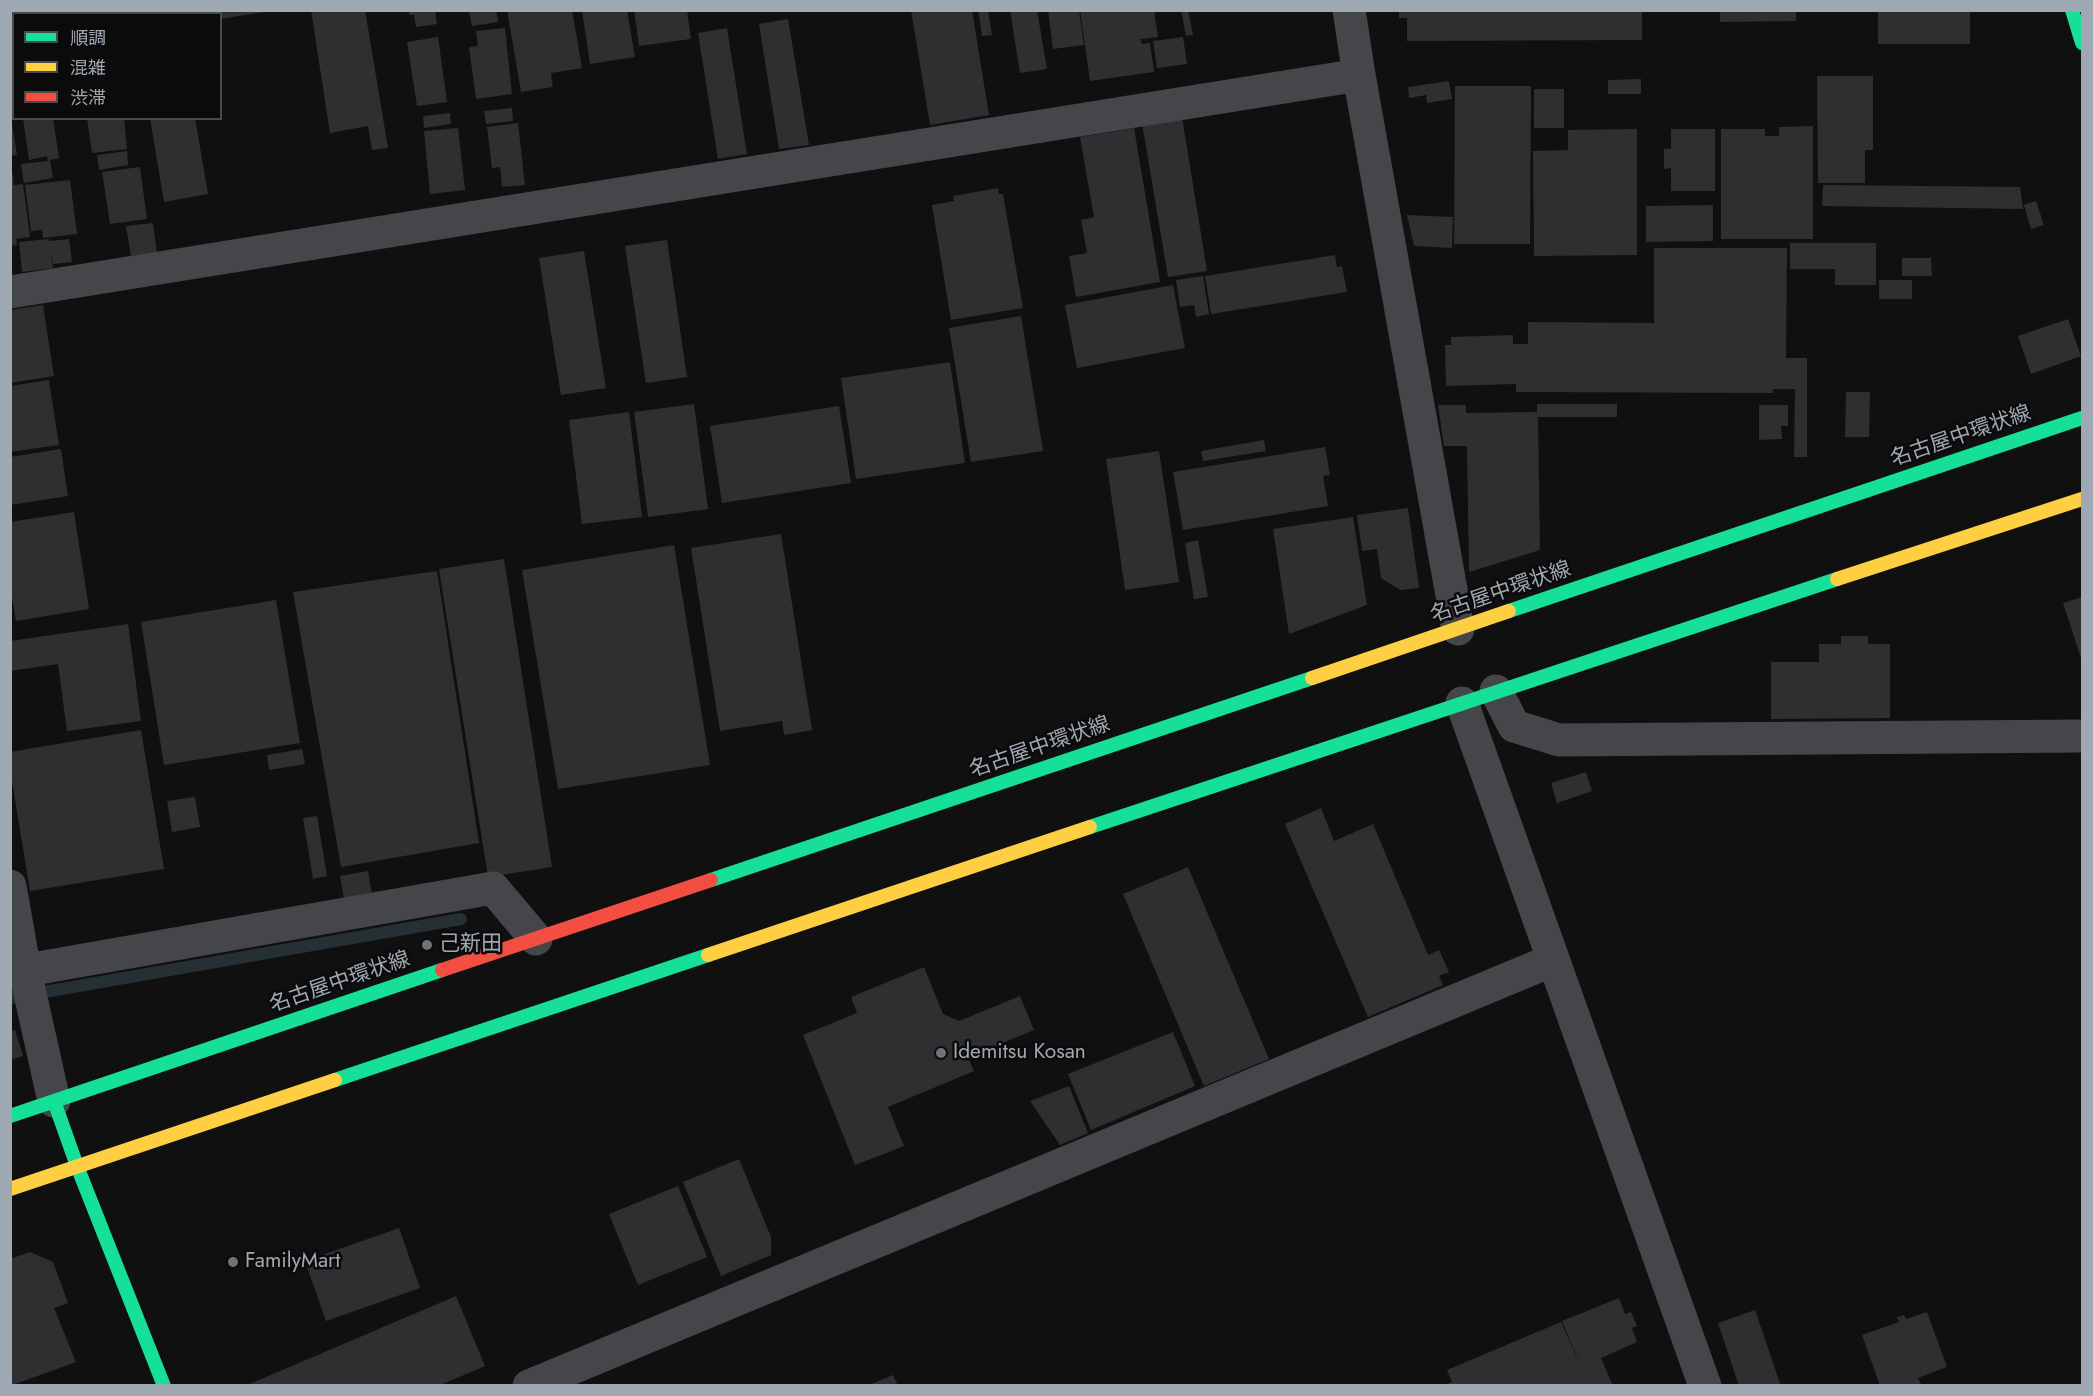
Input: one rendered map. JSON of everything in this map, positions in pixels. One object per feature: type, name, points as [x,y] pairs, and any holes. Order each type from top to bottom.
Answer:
[{"type":"main road","points":[[2072,10],[2082,43]]},
{"type":"main road","name":"名古屋中環状線","points":[[10,1116],[2082,418]]},
{"type":"main road","points":[[10,1189],[1496,691],[2082,499]]},
{"type":"main road","points":[[54,1101],[77,1166],[164,1386]]},
{"type":"street","points":[[1349,10],[1458,629]]},
{"type":"street","points":[[10,292],[1359,75]]},
{"type":"street","points":[[1496,691],[1514,726],[1559,740],[2082,736]]},
{"type":"street","points":[[1462,703],[1705,1386]]},
{"type":"street","points":[[10,886],[20,973],[34,1013],[54,1101]]},
{"type":"street","points":[[20,973],[493,888],[536,939]]},
{"type":"street","points":[[529,1386],[1553,960]]},
{"type":"building","points":[[32,10],[32,12],[12,12],[12,61],[10,61],[10,11]]},
{"type":"building","points":[[70,10],[110,10],[110,12],[70,12]]},
{"type":"building","points":[[132,10],[177,10],[178,12],[132,12]]},
{"type":"building","points":[[184,10],[264,10],[264,12],[222,19],[222,12],[184,12]]},
{"type":"building","points":[[311,10],[365,10],[388,148],[372,150],[368,126],[330,133]]},
{"type":"building","points":[[409,10],[435,10],[437,24],[416,27],[414,15],[409,15]]},
{"type":"building","points":[[496,10],[498,22],[472,26],[469,11]]},
{"type":"building","points":[[507,10],[572,10],[582,68],[551,73],[553,87],[521,92]]},
{"type":"building","points":[[582,10],[627,10],[635,57],[590,64]]},
{"type":"building","points":[[634,10],[687,10],[691,39],[639,46]]},
{"type":"building","points":[[911,10],[972,10],[989,115],[930,125]]},
{"type":"building","points":[[978,10],[988,10],[992,35],[982,36]]},
{"type":"building","points":[[1010,10],[1037,10],[1047,69],[1020,73]]},
{"type":"building","points":[[1048,10],[1079,10],[1084,45],[1053,49]]},
{"type":"building","points":[[1080,10],[1154,10],[1158,37],[1140,39],[1142,44],[1150,43],[1154,72],[1090,81]]},
{"type":"building","points":[[1181,10],[1188,10],[1193,35],[1186,36]]},
{"type":"building","points":[[1399,10],[1642,10],[1642,40],[1407,41],[1407,18],[1399,18]]},
{"type":"building","points":[[1720,10],[1796,10],[1796,21],[1720,22]]},
{"type":"building","points":[[1878,10],[1970,10],[1970,44],[1878,44]]},
{"type":"building","points":[[788,19],[809,145],[779,149],[759,24]]},
{"type":"building","points":[[505,28],[512,94],[476,99],[469,47],[478,46],[476,31]]},
{"type":"building","points":[[727,28],[747,154],[718,159],[698,33]]},
{"type":"building","points":[[438,37],[447,102],[417,106],[407,42]]},
{"type":"building","points":[[1183,37],[1187,64],[1157,68],[1153,41]]},
{"type":"building","points":[[1817,76],[1873,76],[1873,150],[1865,150],[1865,183],[1818,183]]},
{"type":"building","points":[[1641,79],[1641,94],[1608,94],[1608,80]]},
{"type":"building","points":[[1449,81],[1452,99],[1427,103],[1426,95],[1409,98],[1408,87]]},
{"type":"building","points":[[1455,86],[1531,86],[1530,244],[1454,244]]},
{"type":"building","points":[[1534,89],[1564,89],[1564,128],[1534,128]]},
{"type":"building","points":[[512,108],[513,121],[486,124],[484,111]]},
{"type":"building","points":[[10,111],[17,155],[10,156]]},
{"type":"building","points":[[450,113],[451,124],[424,128],[423,116]]},
{"type":"building","points":[[1182,117],[1207,271],[1168,277],[1142,123]]},
{"type":"building","points":[[23,120],[53,120],[59,158],[50,160],[53,178],[24,183],[21,164],[48,161],[47,156],[29,160]]},
{"type":"building","points":[[87,120],[124,120],[127,149],[92,153]]},
{"type":"building","points":[[150,120],[195,120],[208,194],[164,202]]},
{"type":"building","points":[[518,123],[525,185],[502,187],[500,167],[492,168],[487,127]]},
{"type":"building","points":[[1813,126],[1813,239],[1721,239],[1721,129],[1765,129],[1765,136],[1779,136],[1779,127]]},
{"type":"building","points":[[458,128],[465,190],[430,194],[424,131]]},
{"type":"building","points":[[1134,128],[1160,282],[1076,297],[1069,256],[1087,253],[1081,220],[1094,217],[1080,137]]},
{"type":"building","points":[[1637,129],[1637,255],[1534,256],[1533,151],[1568,150],[1568,130]]},
{"type":"building","points":[[1671,129],[1715,129],[1715,191],[1671,191],[1671,168],[1664,169],[1664,149],[1671,149]]},
{"type":"building","points":[[127,151],[128,165],[99,170],[97,155]]},
{"type":"building","points":[[140,167],[147,219],[110,224],[102,172]]},
{"type":"building","points":[[13,174],[14,185],[23,184],[30,237],[16,239],[17,245],[10,246],[10,175]]},
{"type":"building","points":[[70,180],[77,234],[43,238],[42,230],[31,231],[25,185]]},
{"type":"building","points":[[1823,185],[2020,187],[2023,209],[1822,206]]},
{"type":"building","points":[[998,188],[999,194],[1003,194],[1023,308],[951,320],[932,205],[954,201],[953,196]]},
{"type":"building","points":[[2036,201],[2044,225],[2031,229],[2024,205]]},
{"type":"building","points":[[1713,205],[1713,241],[1646,242],[1646,206]]},
{"type":"building","points":[[1407,215],[1453,217],[1452,248],[1414,246]]},
{"type":"building","points":[[153,223],[157,253],[131,256],[126,226]]},
{"type":"building","points":[[49,239],[49,241],[69,239],[72,262],[53,264],[50,249],[53,268],[22,272],[19,242]]},
{"type":"building","points":[[667,240],[687,377],[646,383],[625,246]]},
{"type":"building","points":[[1790,243],[1876,243],[1876,285],[1835,285],[1835,269],[1790,269]]},
{"type":"building","points":[[1654,248],[1787,248],[1786,358],[1807,358],[1807,457],[1794,457],[1795,389],[1773,389],[1773,393],[1516,392],[1516,384],[1446,386],[1445,345],[1451,345],[1451,337],[1513,335],[1513,344],[1528,344],[1528,322],[1654,323]]},
{"type":"building","points":[[584,251],[606,388],[561,395],[539,258]]},
{"type":"building","points":[[1335,255],[1337,267],[1342,266],[1347,292],[1211,314],[1205,276]]},
{"type":"building","points":[[1902,258],[1931,258],[1932,276],[1902,276]]},
{"type":"building","points":[[1203,276],[1209,314],[1196,317],[1194,305],[1180,307],[1176,280]]},
{"type":"building","points":[[1879,280],[1912,280],[1912,299],[1879,299]]},
{"type":"building","points":[[1173,285],[1185,348],[1077,368],[1065,305]]},
{"type":"building","points":[[43,305],[54,376],[10,383],[10,310]]},
{"type":"building","points":[[1021,316],[1043,451],[971,462],[949,328]]},
{"type":"building","points":[[2068,319],[2081,356],[2031,374],[2018,336]]},
{"type":"building","points":[[950,362],[965,463],[856,479],[841,378]]},
{"type":"building","points":[[49,380],[59,445],[10,452],[10,386]]},
{"type":"building","points":[[1846,392],[1870,392],[1869,437],[1845,437]]},
{"type":"building","points":[[694,404],[708,509],[648,517],[634,412]]},
{"type":"building","points":[[1537,404],[1617,404],[1617,417],[1538,417],[1540,550],[1469,572],[1467,446],[1444,446],[1438,405],[1466,405],[1466,413],[1537,412]]},
{"type":"building","points":[[1759,405],[1788,405],[1788,426],[1781,426],[1782,439],[1759,440]]},
{"type":"building","points":[[839,406],[851,483],[722,503],[710,426]]},
{"type":"building","points":[[629,412],[642,517],[582,524],[569,420]]},
{"type":"building","points":[[1264,440],[1266,451],[1203,461],[1201,451]]},
{"type":"building","points":[[1325,447],[1330,475],[1323,476],[1328,506],[1183,530],[1173,472]]},
{"type":"building","points":[[61,449],[68,496],[10,505],[10,457]]},
{"type":"building","points":[[1159,451],[1179,582],[1125,590],[1106,459]]},
{"type":"building","points":[[1408,508],[1419,588],[1400,590],[1381,578],[1377,549],[1362,551],[1357,515]]},
{"type":"building","points":[[74,512],[89,609],[16,621],[10,586],[10,522]]},
{"type":"building","points":[[1353,517],[1367,605],[1289,634],[1273,529]]},
{"type":"building","points":[[781,534],[812,730],[784,735],[782,721],[720,731],[691,548]]},
{"type":"building","points":[[1198,540],[1208,597],[1194,599],[1185,543]]},
{"type":"building","points":[[674,545],[710,765],[558,789],[522,570]]},
{"type":"building","points":[[504,559],[552,867],[488,877],[439,569]]},
{"type":"building","points":[[437,571],[479,843],[341,867],[293,592]]},
{"type":"building","points":[[2082,597],[2082,661],[2063,603]]},
{"type":"building","points":[[276,600],[300,743],[164,765],[141,622]]},
{"type":"building","points":[[128,624],[141,721],[67,731],[58,664],[10,671],[10,641]]},
{"type":"building","points":[[1841,636],[1868,636],[1868,644],[1890,644],[1890,718],[1771,719],[1771,662],[1819,662],[1819,644],[1841,644]]},
{"type":"building","points":[[141,730],[164,869],[30,891],[10,769],[10,752]]},
{"type":"building","points":[[302,749],[305,764],[269,770],[267,755]]},
{"type":"building","points":[[1586,772],[1592,791],[1557,803],[1551,783]]},
{"type":"building","points":[[195,797],[200,827],[172,832],[167,801]]},
{"type":"building","points":[[1321,808],[1334,841],[1373,824],[1428,955],[1439,950],[1449,972],[1439,976],[1443,985],[1368,1017],[1285,824]]},
{"type":"building","points":[[317,816],[327,876],[313,879],[303,818]]},
{"type":"building","points":[[1188,867],[1269,1059],[1204,1086],[1123,894]]},
{"type":"building","points":[[368,871],[372,894],[344,899],[340,876]]},
{"type":"building","points":[[924,967],[943,1014],[959,1021],[1020,996],[1034,1030],[968,1057],[974,1071],[888,1107],[904,1146],[855,1165],[803,1035],[857,1013],[851,997]]},
{"type":"building","points":[[15,1030],[23,1056],[10,1060],[10,1032]]},
{"type":"building","points":[[1173,1032],[1195,1086],[1091,1130],[1068,1074]]},
{"type":"building","points":[[1069,1086],[1088,1133],[1060,1145],[1030,1101]]},
{"type":"building","points":[[739,1159],[771,1237],[771,1255],[721,1276],[683,1182]]},
{"type":"building","points":[[678,1186],[707,1257],[638,1285],[609,1214]]},
{"type":"building","points":[[399,1228],[420,1288],[326,1321],[305,1261]]},
{"type":"building","points":[[30,1252],[53,1262],[68,1303],[54,1308],[76,1362],[10,1386],[10,1259]]},
{"type":"building","points":[[456,1296],[485,1366],[438,1386],[245,1386]]},
{"type":"building","points":[[1619,1298],[1625,1314],[1631,1312],[1637,1326],[1632,1328],[1637,1342],[1601,1358],[1613,1386],[1444,1385],[1452,1382],[1447,1370],[1561,1322],[1581,1367],[1562,1321]]},
{"type":"building","points":[[1755,1310],[1781,1386],[1739,1386],[1718,1323]]},
{"type":"building","points":[[1927,1312],[1947,1367],[1918,1378],[1921,1385],[1919,1386],[1880,1386],[1862,1335],[1899,1322],[1897,1317],[1904,1315],[1906,1319]]},
{"type":"building","points":[[893,1375],[898,1386],[867,1386]]},
{"type":"waterway","points":[[10,998],[461,919]]},
{"type":"traffic: fast","points":[[2072,10],[2082,43]]},
{"type":"traffic: fast","points":[[1509,611],[2082,418]]},
{"type":"traffic: fast","points":[[1090,827],[1837,579]]},
{"type":"traffic: fast","points":[[711,880],[1312,678]]},
{"type":"traffic: fast","points":[[335,1080],[708,955]]},
{"type":"traffic: fast","points":[[10,1116],[442,970]]},
{"type":"traffic: fast","points":[[54,1101],[77,1166],[164,1386]]},
{"type":"traffic: slow","points":[[1837,579],[2082,499]]},
{"type":"traffic: slow","points":[[1312,678],[1509,611]]},
{"type":"traffic: slow","points":[[708,955],[1090,827]]},
{"type":"traffic: slow","points":[[10,1189],[335,1080]]},
{"type":"traffic: jam","points":[[442,970],[711,880]]},
{"type":"place","name":"己新田","points":[[427,945]]},
{"type":"place","name":"Idemitsu Kosan","points":[[941,1053]]},
{"type":"place","name":"FamilyMart","points":[[233,1262]]}]
